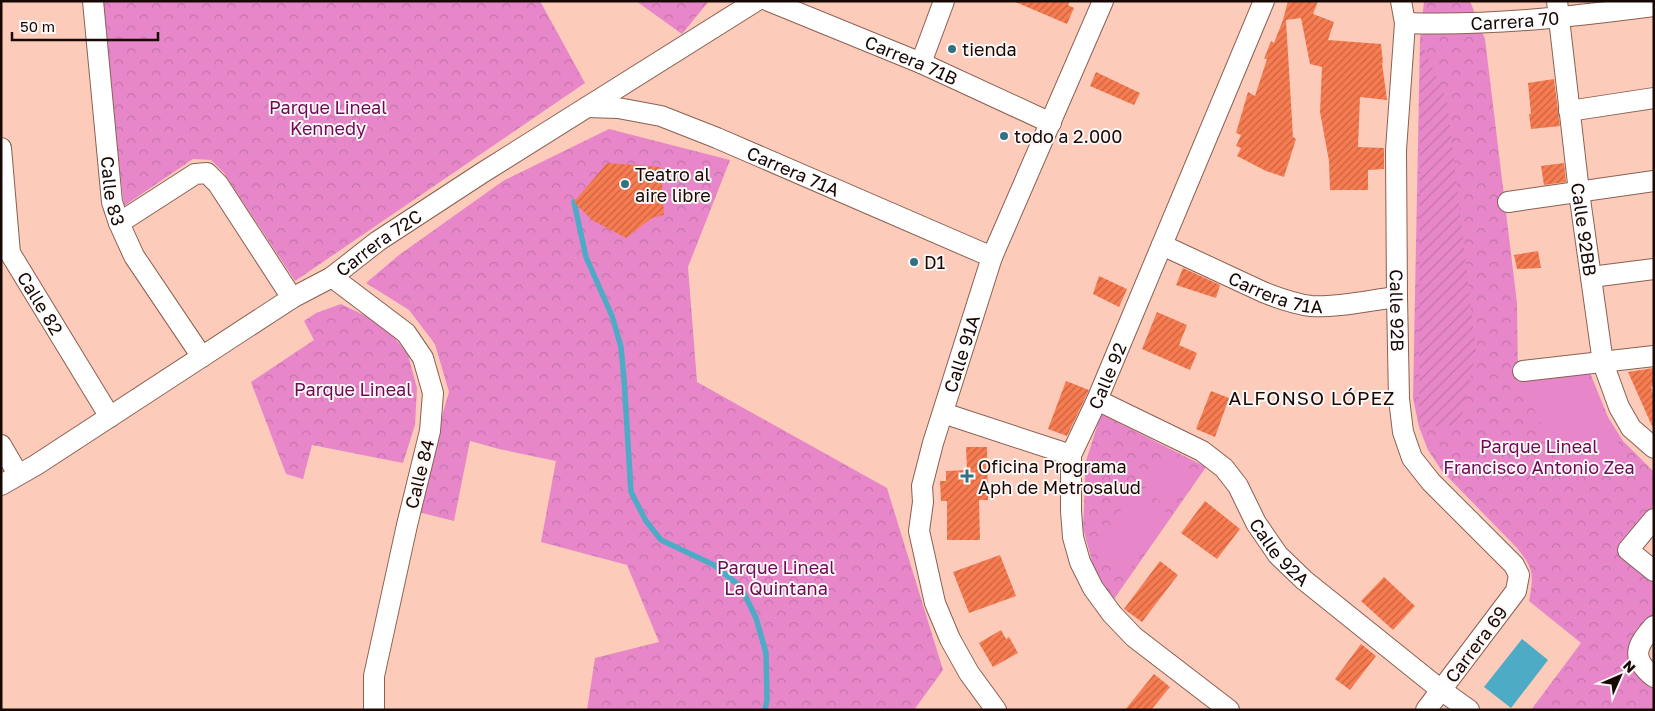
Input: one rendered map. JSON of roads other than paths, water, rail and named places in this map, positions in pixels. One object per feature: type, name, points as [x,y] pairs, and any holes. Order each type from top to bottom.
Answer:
[{"type":"street","name":"Calle 83","points":[[93,1],[112,202],[134,256],[202,357]]},
{"type":"street","name":"Carrera 72C","points":[[9,480],[36,465],[292,298],[332,277],[378,241],[482,173],[756,1]]},
{"type":"street","name":"Carrera 71B","points":[[769,1],[921,63],[1051,123]]},
{"type":"street","points":[[921,63],[944,1]]},
{"type":"street","name":"Calle 91A","points":[[996,710],[969,673],[950,638],[936,603],[920,531],[923,502],[922,486],[933,443],[992,257],[1103,1]]},
{"type":"street","name":"Calle 92","points":[[1229,710],[1134,637],[1112,614],[1093,588],[1080,562],[1073,537],[1071,455],[1097,400],[1264,1]]},
{"type":"street","name":"Calle 92B","points":[[1400,1],[1415,24],[1396,150],[1399,399],[1403,432],[1412,458],[1431,482],[1514,565],[1519,575]]},
{"type":"street","name":"Carrera 70","points":[[1415,24],[1450,25],[1558,10],[1654,6]]},
{"type":"street","name":"Calle 92BB","points":[[1558,10],[1579,192],[1603,363],[1619,407],[1632,428],[1652,446]]},
{"type":"street","points":[[1569,111],[1654,98]]},
{"type":"street","name":"Carrera 71A","points":[[587,107],[618,108],[661,116],[717,138],[992,257]]},
{"type":"street","name":"Calle 82","points":[[1,148],[10,253],[110,417]]},
{"type":"street","points":[[119,223],[195,174],[207,174],[218,184],[292,298]]},
{"type":"street","points":[[1508,202],[1654,181]]},
{"type":"street","name":"Carrera 71A","points":[[1162,245],[1263,292],[1278,298],[1311,306],[1335,305],[1397,297]]},
{"type":"street","points":[[1591,277],[1654,269]]},
{"type":"street","name":"Calle 84","points":[[332,277],[406,333],[423,358],[433,393],[430,432],[407,524],[374,676],[374,710]]},
{"type":"street","points":[[1523,371],[1654,356]]},
{"type":"street","name":"Calle 92A","points":[[1097,400],[1202,451],[1224,468],[1238,486],[1256,523],[1278,555],[1304,580],[1441,690],[1469,710]]},
{"type":"street","points":[[943,413],[1071,455]]},
{"type":"street","points":[[1,446],[9,480]]},
{"type":"street","points":[[1654,519],[1628,550],[1654,571]]},
{"type":"street","name":"Carrera 69","points":[[1426,710],[1516,591],[1519,575]]},
{"type":"street","points":[[1654,626],[1641,640],[1637,653],[1642,665],[1654,677]]},
{"type":"water","points":[[1522,639],[1548,660],[1511,708],[1484,687]]},
{"type":"waterway","points":[[574,202],[586,257],[612,316],[621,347],[631,492],[646,521],[661,540],[714,565],[741,587],[756,618],[766,653],[767,700],[765,710]]},
{"type":"place","name":"tienda","points":[[952,49]]},
{"type":"place","name":"todo a 2.000","points":[[1004,136]]},
{"type":"place","name":"Teatro al aire libre","points":[[625,184]]},
{"type":"place","name":"D1","points":[[914,262]]},
{"type":"place","name":"Oficina Programa Aph de Metrosalud","points":[[967,476]]},
{"type":"district","name":"ALFONSO LÓPEZ","points":[[1312,397]]},
{"type":"park label","name":"Parque Lineal Kennedy","points":[[328,117]]},
{"type":"park label","name":"Parque Lineal","points":[[353,389]]},
{"type":"park label","name":"Parque Lineal Francisco Antonio Zea","points":[[1539,456]]},
{"type":"park label","name":"Parque Lineal La Quintana","points":[[776,577]]}]
